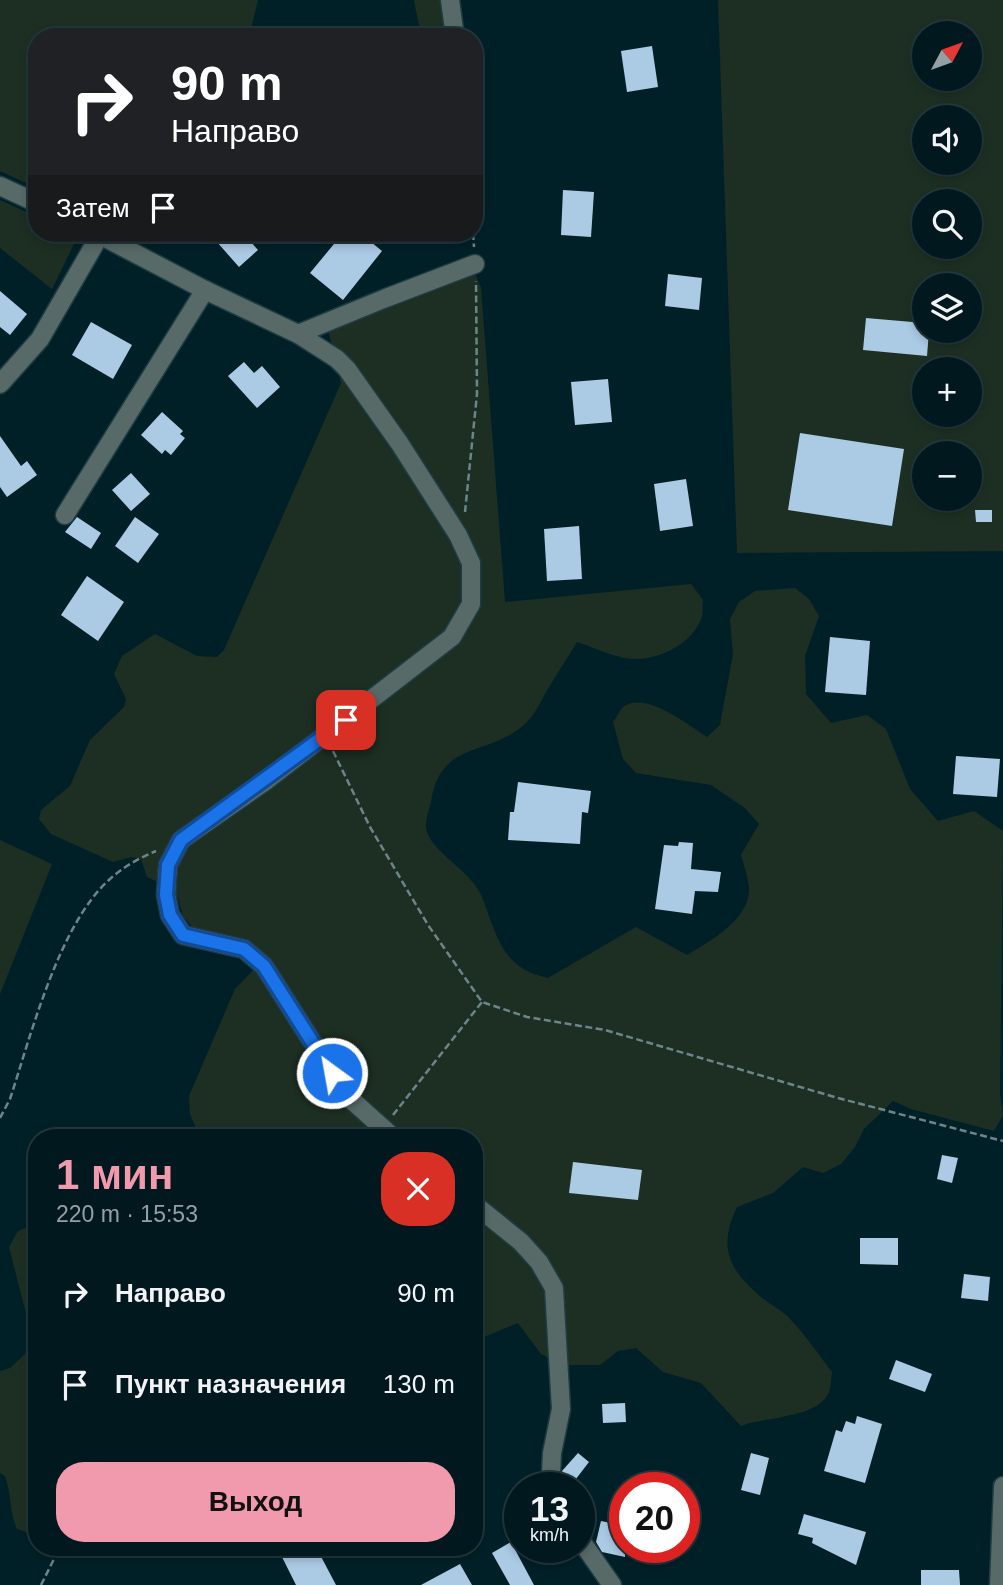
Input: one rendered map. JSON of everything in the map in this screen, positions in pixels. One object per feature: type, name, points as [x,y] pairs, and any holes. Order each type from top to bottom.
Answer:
[{"type":"street","points":[[450,0],[454,28]]},
{"type":"street","points":[[0,186],[28,200]]},
{"type":"street","points":[[0,384],[40,339],[94,242]]},
{"type":"street","points":[[113,242],[298,334],[337,359],[361,386],[400,444],[471,563],[471,604],[452,637],[326,736],[181,840],[168,865],[166,895],[170,915],[183,935],[244,949],[264,966],[346,1095],[384,1129]]},
{"type":"street","points":[[298,334],[475,264]]},
{"type":"street","points":[[65,515],[205,290]]},
{"type":"street","points":[[483,1211],[521,1242],[539,1262],[554,1288],[561,1409],[551,1472]]},
{"type":"street","points":[[999,1585],[1003,1486]]},
{"type":"street","points":[[595,1561],[612,1585]]},
{"type":"path","points":[[462,544],[477,394],[474,242]]},
{"type":"path","points":[[326,736],[370,827],[415,903],[482,1003],[527,1017],[605,1030],[838,1098],[1003,1141]]},
{"type":"path","points":[[0,1118],[10,1100],[51,979],[75,923],[108,880],[135,860],[181,840]]},
{"type":"path","points":[[391,1129],[482,1003]]},
{"type":"path","points":[[41,1585],[56,1556]]},
{"type":"green space","points":[[0,0],[258,0],[251,28],[28,28],[28,184],[0,171]]},
{"type":"green space","points":[[414,0],[459,0],[461,28],[420,28]]},
{"type":"green space","points":[[718,0],[1003,0],[1003,551],[737,553]]},
{"type":"green space","points":[[0,200],[28,213],[28,242],[74,244],[52,289],[0,248]]},
{"type":"green space","points":[[475,273],[481,288],[505,602],[691,584],[703,600],[702,616],[692,634],[676,647],[656,656],[630,659],[577,642],[526,723],[512,734],[455,759],[444,768],[436,782],[426,822],[429,836],[434,845],[477,887],[503,949],[520,967],[548,978],[636,927],[687,955],[727,928],[743,909],[749,888],[741,855],[759,824],[745,808],[711,785],[636,773],[623,759],[613,722],[622,708],[631,703],[641,703],[665,711],[707,737],[720,725],[733,654],[730,619],[739,602],[755,591],[795,588],[809,599],[819,616],[805,656],[806,694],[831,723],[867,715],[886,729],[910,789],[938,821],[974,811],[1003,831],[1000,1094],[1003,1115],[994,1131],[911,1109],[893,1101],[864,1129],[855,1147],[841,1164],[823,1173],[803,1167],[773,1193],[737,1207],[731,1221],[728,1246],[734,1267],[750,1287],[791,1320],[832,1372],[828,1394],[813,1408],[741,1426],[701,1383],[663,1372],[636,1348],[618,1351],[600,1365],[562,1365],[541,1354],[518,1323],[483,1337],[483,1129],[197,1129],[190,1114],[189,1096],[235,989],[264,959],[195,930],[183,916],[178,898],[164,885],[147,877],[141,859],[131,857],[113,862],[51,834],[39,819],[41,810],[70,786],[90,740],[124,707],[126,699],[114,674],[122,656],[155,634],[197,656],[217,657],[224,650],[341,383],[328,329]]},
{"type":"green space","points":[[0,840],[52,864],[0,994]]},
{"type":"green space","points":[[28,1227],[28,1321],[9,1247],[18,1231]]},
{"type":"green space","points":[[28,1347],[28,1533],[17,1529],[5,1476],[0,1473],[0,1371],[10,1368],[25,1354]]},
{"type":"building","points":[[652,46],[658,87],[627,92],[621,51]]},
{"type":"building","points":[[563,190],[594,192],[591,237],[561,235]]},
{"type":"building","points":[[217,242],[251,242],[258,250],[239,267]]},
{"type":"building","points":[[336,242],[371,242],[382,251],[343,300],[310,273]]},
{"type":"building","points":[[668,274],[702,278],[699,310],[665,306]]},
{"type":"building","points":[[0,291],[27,314],[10,335],[0,327]]},
{"type":"building","points":[[866,318],[912,322],[912,343],[928,343],[927,356],[863,350]]},
{"type":"building","points":[[91,322],[132,345],[113,379],[72,355]]},
{"type":"building","points":[[244,362],[254,373],[262,366],[280,387],[257,408],[228,376]]},
{"type":"building","points":[[608,379],[612,422],[575,425],[571,382]]},
{"type":"building","points":[[162,412],[183,431],[180,434],[185,438],[171,455],[165,450],[162,454],[141,435]]},
{"type":"building","points":[[800,433],[904,449],[892,526],[788,510]]},
{"type":"building","points":[[0,436],[21,466],[27,461],[37,475],[7,497],[0,487]]},
{"type":"building","points":[[131,473],[150,494],[131,511],[112,490]]},
{"type":"building","points":[[686,479],[693,526],[660,531],[654,484]]},
{"type":"building","points":[[992,510],[992,522],[976,522],[975,511]]},
{"type":"building","points":[[77,517],[101,533],[91,549],[65,532]]},
{"type":"building","points":[[135,517],[159,534],[138,563],[115,546]]},
{"type":"building","points":[[579,526],[582,579],[547,581],[544,529]]},
{"type":"building","points":[[87,576],[124,602],[98,641],[61,615]]},
{"type":"building","points":[[830,637],[870,641],[866,695],[825,692]]},
{"type":"building","points":[[956,756],[1000,759],[997,797],[953,794]]},
{"type":"building","points":[[518,782],[591,791],[588,813],[582,812],[580,844],[508,840],[510,812],[514,812]]},
{"type":"building","points":[[679,842],[693,843],[691,869],[721,872],[718,892],[695,891],[692,914],[655,909],[664,845],[678,846]]},
{"type":"building","points":[[942,1155],[958,1158],[952,1183],[937,1179]]},
{"type":"building","points":[[573,1162],[642,1170],[638,1200],[569,1193]]},
{"type":"building","points":[[860,1238],[898,1238],[898,1265],[860,1264]]},
{"type":"building","points":[[964,1274],[990,1277],[988,1301],[961,1298]]},
{"type":"building","points":[[896,1360],[932,1374],[925,1392],[889,1379]]},
{"type":"building","points":[[625,1403],[626,1422],[603,1423],[602,1404]]},
{"type":"building","points":[[857,1416],[882,1424],[865,1483],[824,1471],[836,1430],[842,1432],[846,1421],[855,1424]]},
{"type":"building","points":[[578,1453],[589,1462],[581,1472],[562,1471]]},
{"type":"building","points":[[751,1453],[769,1458],[760,1495],[741,1490]]},
{"type":"building","points":[[804,1514],[866,1532],[856,1565],[812,1543],[813,1538],[798,1534]]},
{"type":"building","points":[[601,1521],[609,1523],[609,1554],[602,1552],[596,1542]]},
{"type":"building","points":[[504,1546],[504,1563],[522,1563],[534,1585],[510,1585],[492,1553]]},
{"type":"building","points":[[282,1556],[321,1556],[336,1585],[296,1585]]},
{"type":"building","points":[[460,1564],[472,1585],[421,1585]]},
{"type":"building","points":[[921,1570],[959,1570],[960,1585],[921,1585]]},
{"type":"route","points":[[332,1073],[264,966],[244,949],[183,935],[170,915],[166,895],[168,865],[181,840],[346,720]]}]
